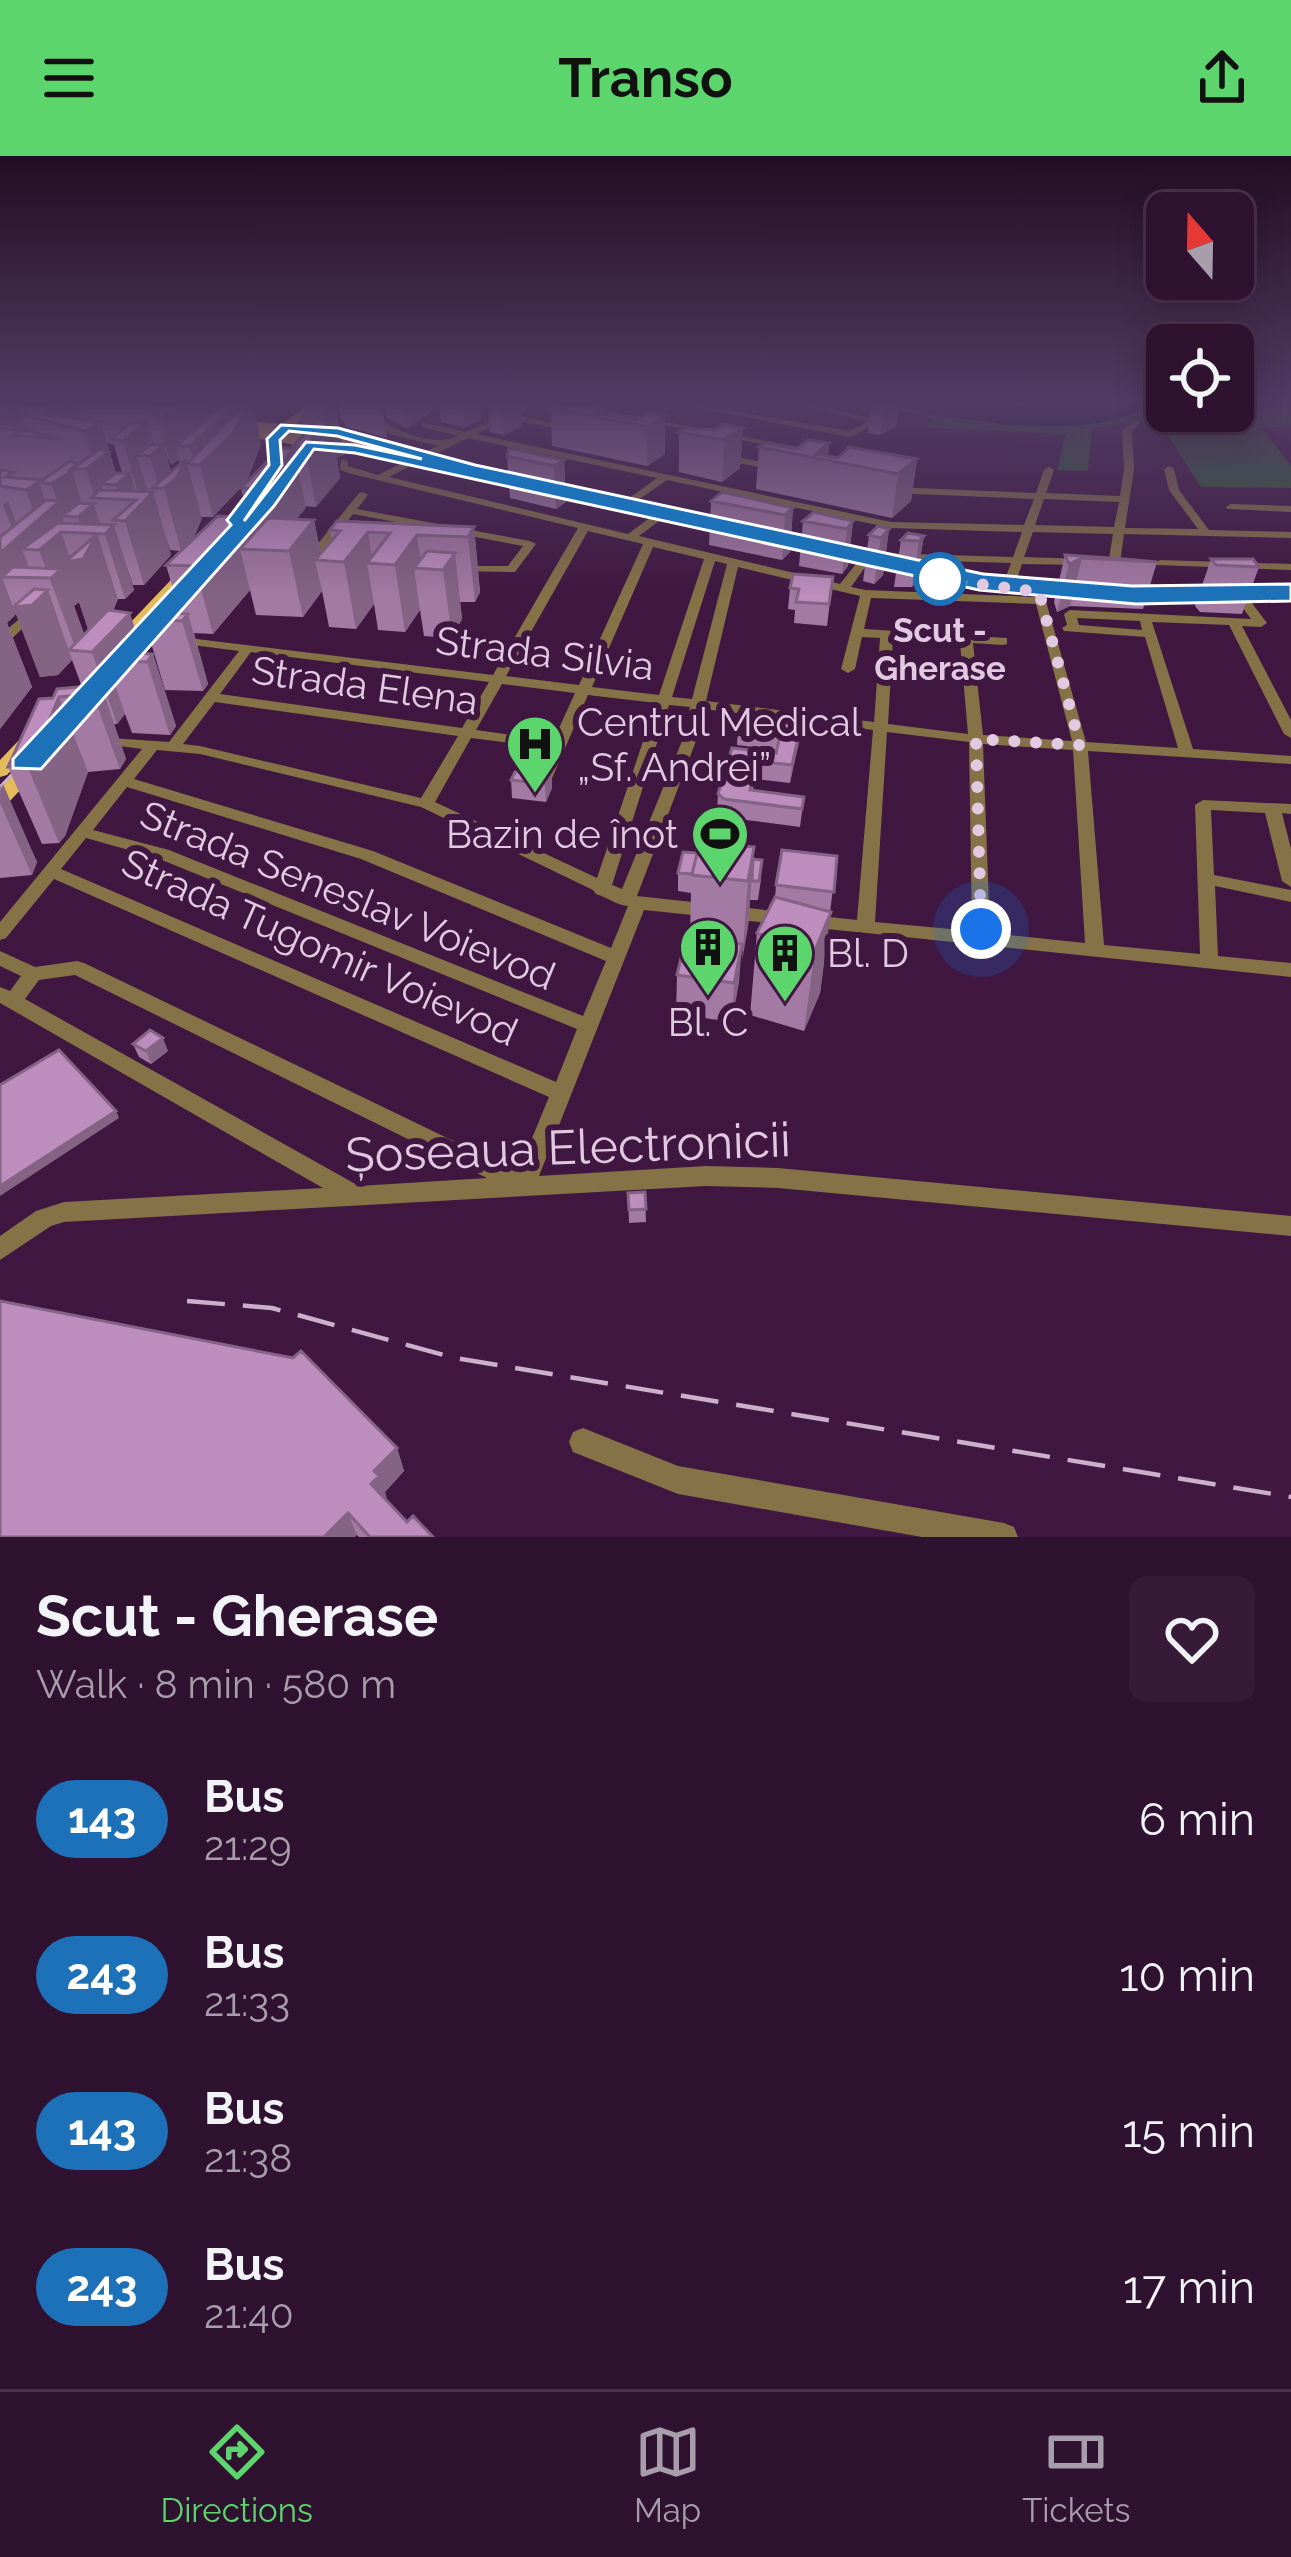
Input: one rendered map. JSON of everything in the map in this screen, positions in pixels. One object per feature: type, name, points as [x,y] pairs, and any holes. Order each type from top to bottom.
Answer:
[{"type":"main road","points":[[101,663],[250,502],[271,469]]},
{"type":"main road","points":[[459,469],[629,502],[867,560],[1010,582],[1112,594],[1241,597],[1291,593]]},
{"type":"main road","points":[[463,469],[659,517],[1040,597],[1291,593]]},
{"type":"main road","points":[[465,469],[469,471]]},
{"type":"main road","points":[[226,550],[282,486]]},
{"type":"main road","points":[[118,670],[212,566]]},
{"type":"main road","points":[[0,800],[34,764],[45,734],[3,766]]},
{"type":"street","points":[[348,469],[866,594],[1040,597],[1080,745],[1095,948]]},
{"type":"street","points":[[367,513],[388,479],[400,469]]},
{"type":"street","points":[[624,469],[892,525],[1291,535]]},
{"type":"street","points":[[684,482],[702,469]]},
{"type":"street","points":[[786,469],[800,472]]},
{"type":"street","points":[[1112,594],[1126,469]]},
{"type":"street","points":[[1169,469],[1174,490],[1206,533]]},
{"type":"street","points":[[1010,582],[1049,470]]},
{"type":"street","points":[[895,491],[899,475]]},
{"type":"street","points":[[629,502],[664,478]]},
{"type":"street","points":[[766,500],[783,486]]},
{"type":"street","points":[[875,487],[1125,499]]},
{"type":"street","points":[[323,562],[299,565],[363,495]]},
{"type":"street","points":[[1231,507],[1291,509]]},
{"type":"street","points":[[350,511],[530,544],[511,570],[440,567]]},
{"type":"street","points":[[631,537],[659,517]]},
{"type":"street","points":[[388,534],[400,519]]},
{"type":"street","points":[[843,589],[892,525]]},
{"type":"street","points":[[426,804],[585,526]]},
{"type":"street","points":[[437,540],[446,527]]},
{"type":"street","points":[[542,783],[650,542]]},
{"type":"street","points":[[602,890],[710,558]]},
{"type":"street","points":[[867,560],[1114,562]]},
{"type":"street","points":[[354,1194],[7,997],[34,974],[77,968],[524,1186],[616,958],[681,764],[733,563]]},
{"type":"street","points":[[1160,563],[1291,567]]},
{"type":"street","points":[[1185,564],[1199,591]]},
{"type":"street","points":[[848,669],[866,594]]},
{"type":"street","points":[[1049,626],[1262,622],[1241,597]]},
{"type":"street","points":[[0,641],[22,613],[47,598]]},
{"type":"street","points":[[1234,623],[1291,734]]},
{"type":"street","points":[[1148,627],[1187,753]]},
{"type":"street","points":[[859,633],[1002,641]]},
{"type":"street","points":[[866,924],[887,635]]},
{"type":"street","name":"Strada Silvia","points":[[149,637],[883,729],[1291,760]]},
{"type":"street","points":[[966,639],[976,739],[981,936]]},
{"type":"street","name":"Strada Elena","points":[[174,746],[248,648]]},
{"type":"street","name":"Strada Elena","points":[[211,697],[511,739]]},
{"type":"street","points":[[74,737],[174,746],[426,804],[632,902],[1291,970]]},
{"type":"street","points":[[0,934],[154,744]]},
{"type":"street","points":[[3,766],[34,764]]},
{"type":"street","points":[[124,781],[367,854],[616,958]]},
{"type":"street","points":[[1210,961],[1205,803],[1291,809]]},
{"type":"street","points":[[1271,807],[1291,881]]},
{"type":"street","name":"Strada Seneslav Voievod","points":[[82,832],[163,854],[589,1026]]},
{"type":"street","name":"Strada Tugomir Voievod","points":[[50,871],[560,1093]]},
{"type":"street","points":[[1208,880],[1291,896]]},
{"type":"street","points":[[0,958],[34,974]]},
{"type":"street","name":"Șoseaua Electronicii","points":[[0,1249],[44,1218],[64,1212],[761,1177],[1291,1226]]},
{"type":"street","points":[[583,1442],[678,1480],[1004,1537]]},
{"type":"green space","points":[[1189,469],[1291,469],[1291,488],[1201,487]]},
{"type":"building","points":[[58,469],[72,471],[51,484],[39,482],[26,490],[0,486],[0,470],[13,472],[5,477],[43,480]]},
{"type":"building","points":[[174,469],[181,469],[164,488],[152,488]]},
{"type":"building","points":[[259,469],[275,469],[256,489],[241,488]]},
{"type":"building","points":[[116,473],[130,473],[116,485],[101,484]]},
{"type":"building","points":[[100,490],[153,492],[125,521],[113,520],[136,500],[91,498]]},
{"type":"building","points":[[722,492],[793,508],[785,515],[711,501]]},
{"type":"building","points":[[46,500],[60,501],[0,553],[0,537]]},
{"type":"building","points":[[79,503],[94,504],[78,517],[62,516]]},
{"type":"building","points":[[814,512],[853,521],[847,529],[803,521]]},
{"type":"building","points":[[218,516],[243,517],[195,566],[166,565]]},
{"type":"building","points":[[268,518],[314,520],[289,551],[240,549]]},
{"type":"building","points":[[337,521],[474,527],[468,537],[417,535],[395,565],[367,563],[390,533],[368,532],[344,562],[315,560],[340,531],[330,530]]},
{"type":"building","points":[[58,523],[114,525],[105,534],[61,532],[39,550],[22,549]]},
{"type":"building","points":[[878,526],[889,529],[881,538],[869,535]]},
{"type":"building","points":[[908,533],[924,536],[919,541],[901,540]]},
{"type":"building","points":[[97,534],[83,559],[65,562]]},
{"type":"building","points":[[427,551],[455,553],[443,570],[414,568]]},
{"type":"building","points":[[1065,555],[1157,562],[1082,558],[1069,564]]},
{"type":"building","points":[[1211,559],[1253,559],[1259,567],[1216,565]]},
{"type":"building","points":[[13,567],[61,569],[51,578],[2,577]]},
{"type":"building","points":[[793,574],[833,577],[829,604],[796,602],[799,589],[790,588]]},
{"type":"building","points":[[34,589],[48,590],[32,605],[13,607]]},
{"type":"building","points":[[108,610],[130,613],[92,652],[69,650]]},
{"type":"building","points":[[150,612],[188,614],[182,621],[144,619]]},
{"type":"building","points":[[115,652],[153,654],[147,662],[107,661]]},
{"type":"building","points":[[101,685],[93,694],[59,697],[33,759],[27,765],[8,767],[39,699],[53,698],[57,689]]},
{"type":"building","points":[[741,718],[801,725],[792,765],[757,761],[750,790],[804,797],[802,809],[724,799],[718,794],[732,748],[776,753],[781,732],[738,727]]},
{"type":"building","points":[[551,770],[545,784],[511,780],[515,772]]},
{"type":"building","points":[[700,841],[754,847],[748,881],[692,875]]},
{"type":"building","points":[[782,850],[837,856],[834,892],[776,885]]},
{"type":"building","points":[[683,852],[697,853],[692,874],[678,873]]},
{"type":"building","points":[[753,859],[762,860],[759,881],[752,881]]},
{"type":"building","points":[[775,897],[831,912],[815,950],[757,933]]},
{"type":"building","points":[[686,937],[742,944],[734,983],[677,975]]},
{"type":"building","points":[[150,1030],[163,1038],[146,1051],[133,1044]]},
{"type":"building","points":[[59,1050],[116,1111],[0,1186],[0,1085]]},
{"type":"building","points":[[645,1192],[646,1209],[629,1210],[628,1193]]},
{"type":"building","points":[[0,1301],[293,1358],[301,1351],[397,1448],[374,1471],[379,1476],[371,1484],[407,1522],[413,1516],[433,1537],[370,1537],[348,1513],[324,1537],[0,1537]]},
{"type":"tram line","points":[[220,544],[278,469]]},
{"type":"tram line","points":[[114,664],[199,571]]},
{"type":"tram line","points":[[0,787],[33,752]]},
{"type":"railway","points":[[187,1301],[272,1308],[455,1358],[1291,1497]]},
{"type":"bus line","name":"143","points":[[272,469],[234,520],[240,524],[20,764],[34,764],[51,746],[269,503],[293,469]]},
{"type":"bus line","name":"143","points":[[441,469],[979,585],[1136,599],[1291,596]]},
{"type":"bus line","name":"143","points":[[475,469],[983,579],[1132,591],[1291,590]]},
{"type":"place","name":"Scut - Gherase","points":[[940,579]]},
{"type":"place","name":"Centrul Medical „Sf. Andrei”","points":[[535,795]]},
{"type":"place","name":"Bazin de înot","points":[[720,885]]},
{"type":"place","name":"Bl. C","points":[[708,998]]},
{"type":"place","name":"Bl. D","points":[[785,1004]]},
{"type":"route","points":[[940,579],[1039,592],[1080,745],[976,739],[981,929]]}]
